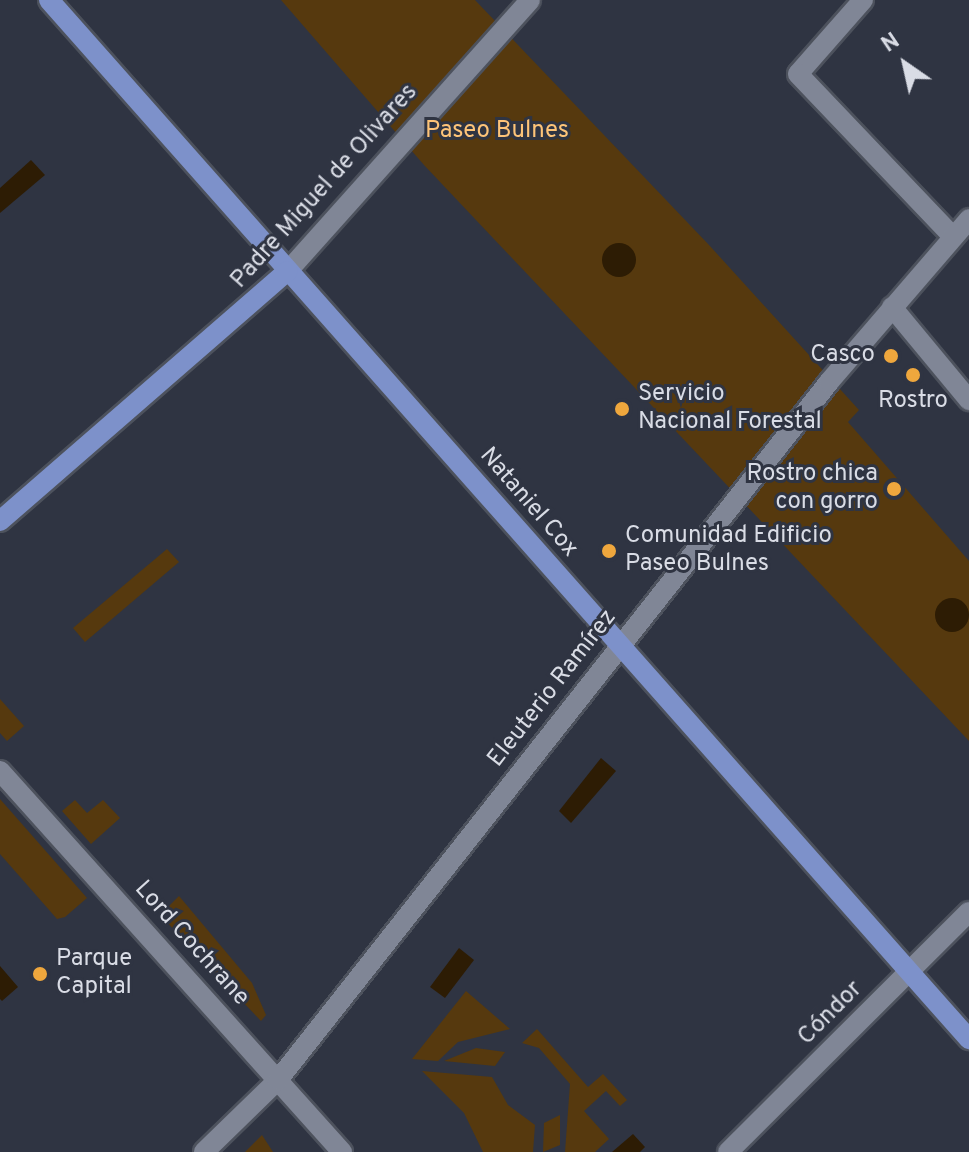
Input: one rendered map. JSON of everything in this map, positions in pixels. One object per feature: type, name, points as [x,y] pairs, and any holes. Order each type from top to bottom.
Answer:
[{"type":"main road","name":"Nataniel Cox","points":[[49,0],[969,1039]]},
{"type":"main road","name":"Padre Miguel de Olivares","points":[[0,521],[288,271]]},
{"type":"street","name":"Padre Miguel de Olivares","points":[[288,271],[530,0]]},
{"type":"street","points":[[863,0],[798,74],[953,237]]},
{"type":"street","name":"Eleuterio Ramírez","points":[[204,1152],[278,1080],[619,646],[892,307],[969,219]]},
{"type":"street","points":[[892,307],[969,400]]},
{"type":"street","name":"Lord Cochrane","points":[[0,771],[342,1152]]},
{"type":"street","name":"Cóndor","points":[[728,1152],[969,912]]},
{"type":"green space","name":"Paseo Bulnes","points":[[281,0],[475,0],[709,245],[859,410],[848,422],[969,561],[969,741],[424,165]]},
{"type":"green space","points":[[167,549],[179,562],[85,642],[73,628]]},
{"type":"green space","points":[[0,699],[24,726],[7,741],[0,733]]},
{"type":"green space","points":[[0,799],[87,898],[65,917],[57,919],[0,854]]},
{"type":"green space","points":[[75,800],[87,813],[103,800],[120,818],[91,844],[62,811]]},
{"type":"green space","points":[[179,896],[252,983],[266,1015],[261,1021],[160,915]]},
{"type":"green space","points":[[466,991],[510,1029],[458,1042],[438,1061],[412,1059]]},
{"type":"green space","points":[[537,1029],[588,1087],[603,1074],[627,1100],[620,1106],[606,1091],[584,1111],[609,1139],[595,1152],[565,1152],[570,1084],[539,1048],[522,1043]]},
{"type":"green space","points":[[476,1048],[505,1052],[495,1066],[444,1061]]},
{"type":"green space","points":[[422,1071],[492,1077],[508,1105],[535,1125],[533,1152],[483,1152],[464,1113]]},
{"type":"green space","points":[[560,1115],[560,1145],[543,1152],[544,1123]]},
{"type":"green space","points":[[262,1135],[273,1152],[245,1152]]},
{"type":"shaded area","points":[[31,160],[45,175],[0,213],[0,188]]},
{"type":"shaded area","points":[[619,243],[631,248],[636,260],[631,272],[619,277],[607,272],[602,260],[607,248]]},
{"type":"shaded area","points":[[952,598],[964,603],[969,615],[964,627],[952,632],[940,627],[935,615],[940,603]]},
{"type":"shaded area","points":[[601,758],[616,771],[571,823],[559,811]]},
{"type":"shaded area","points":[[459,948],[474,960],[445,998],[430,987]]},
{"type":"shaded area","points":[[0,966],[18,987],[2,1001],[0,999]]},
{"type":"shaded area","points":[[633,1134],[645,1147],[640,1152],[612,1152]]},
{"type":"place","name":"Casco","points":[[891,356]]},
{"type":"place","name":"Rostro","points":[[913,375]]},
{"type":"place","name":"Servicio Nacional Forestal","points":[[622,409]]},
{"type":"place","name":"Rostro chica con gorro","points":[[894,489]]},
{"type":"place","name":"Comunidad Edificio Paseo Bulnes","points":[[609,551]]},
{"type":"place","name":"Parque Capital","points":[[40,974]]}]
